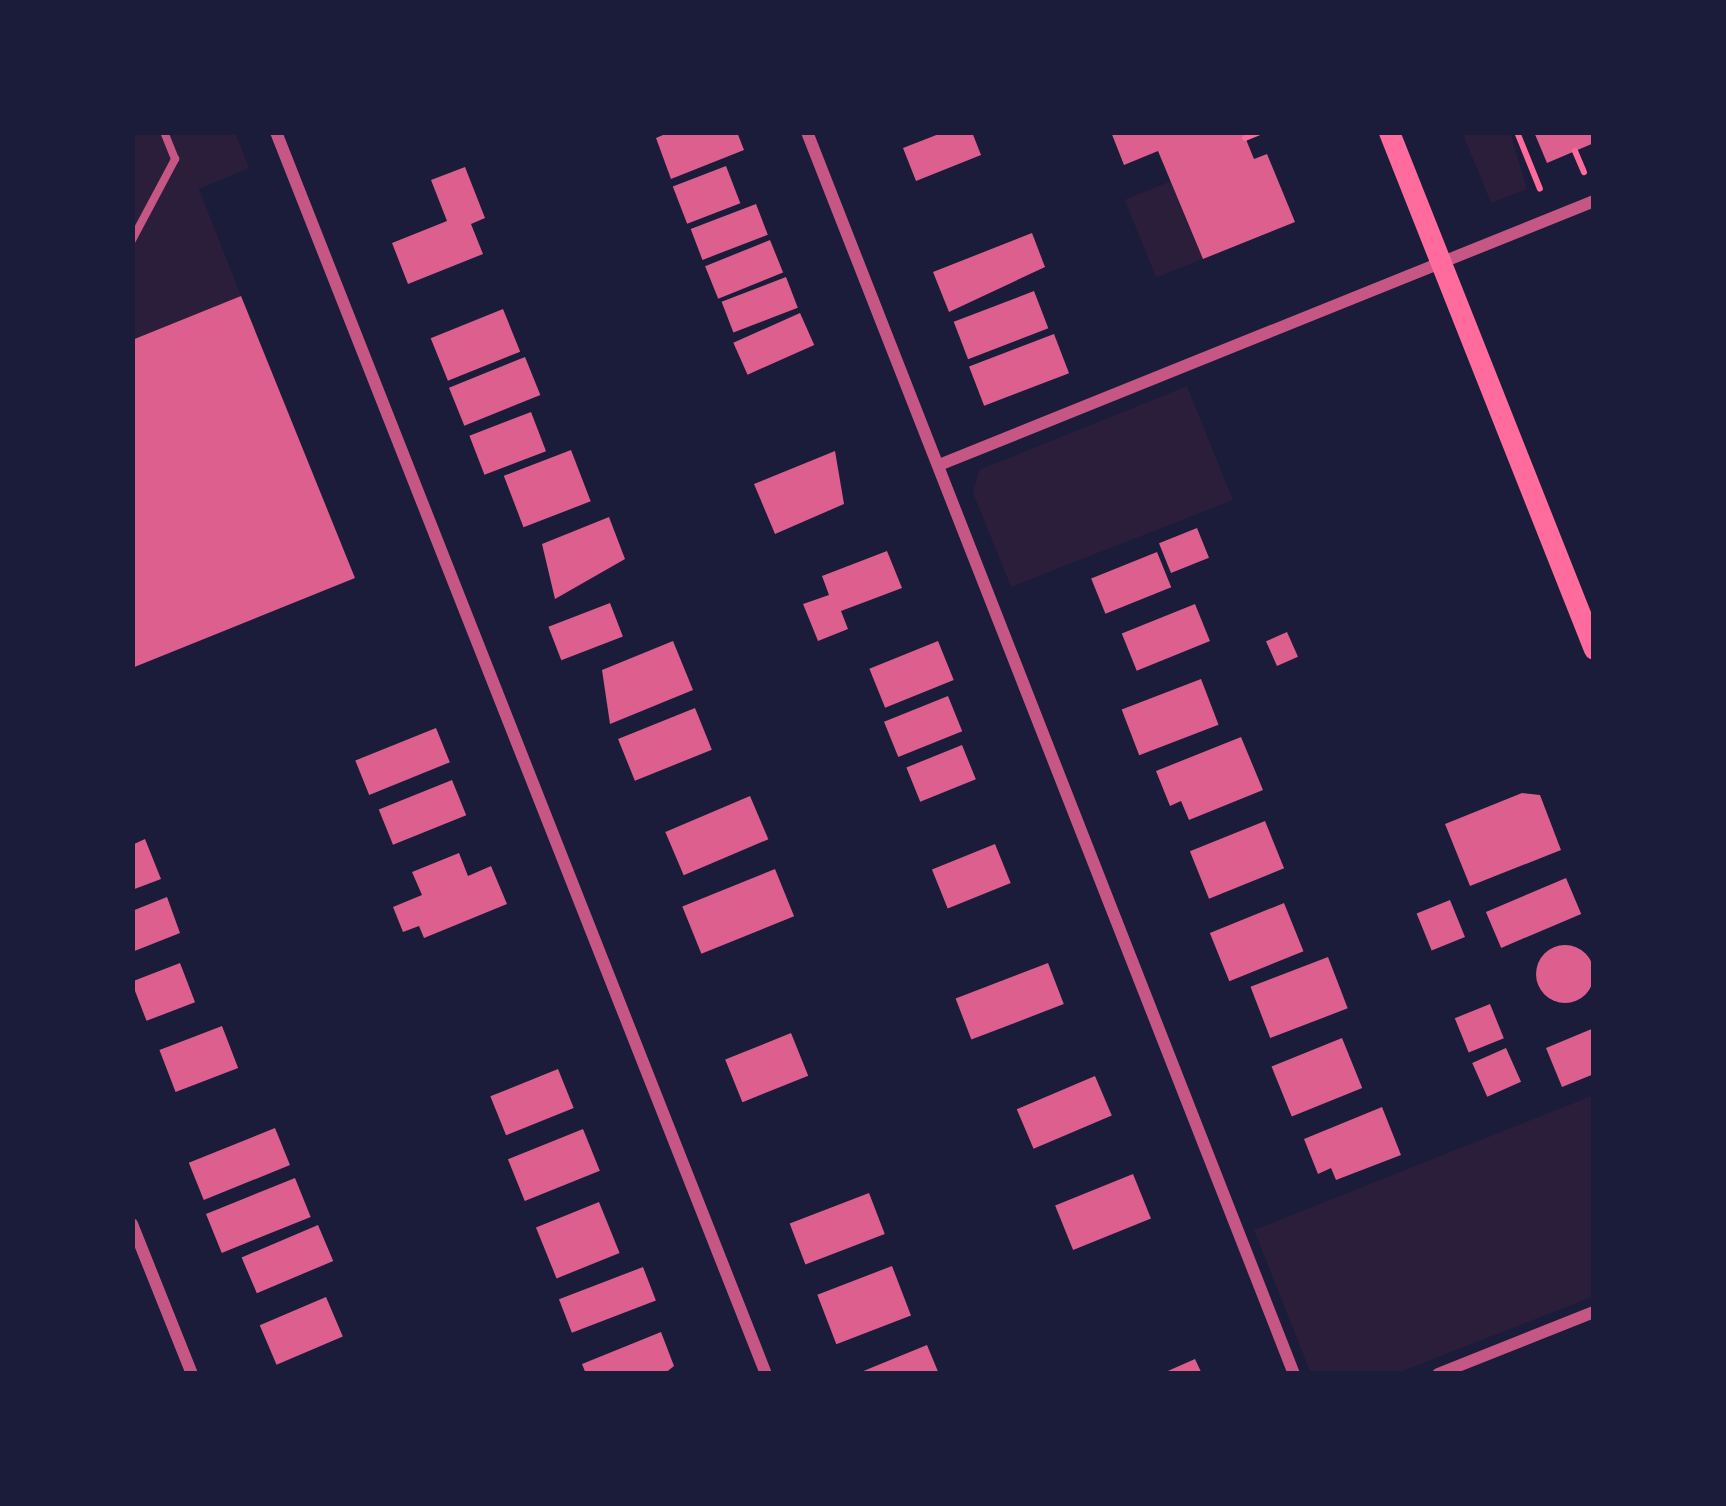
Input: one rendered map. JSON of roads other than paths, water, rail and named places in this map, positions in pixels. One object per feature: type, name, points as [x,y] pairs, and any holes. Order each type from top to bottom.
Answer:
[{"type":"main road","points":[[1389,132],[1594,650]]},
{"type":"street","points":[[276,132],[766,1374]]},
{"type":"street","points":[[807,132],[1294,1374]]},
{"type":"street","points":[[939,465],[1594,201]]},
{"type":"street","points":[[132,1224],[192,1374]]},
{"type":"street","points":[[1438,1374],[1594,1312]]},
{"type":"lane","points":[[132,240],[175,159],[164,132]]}]
